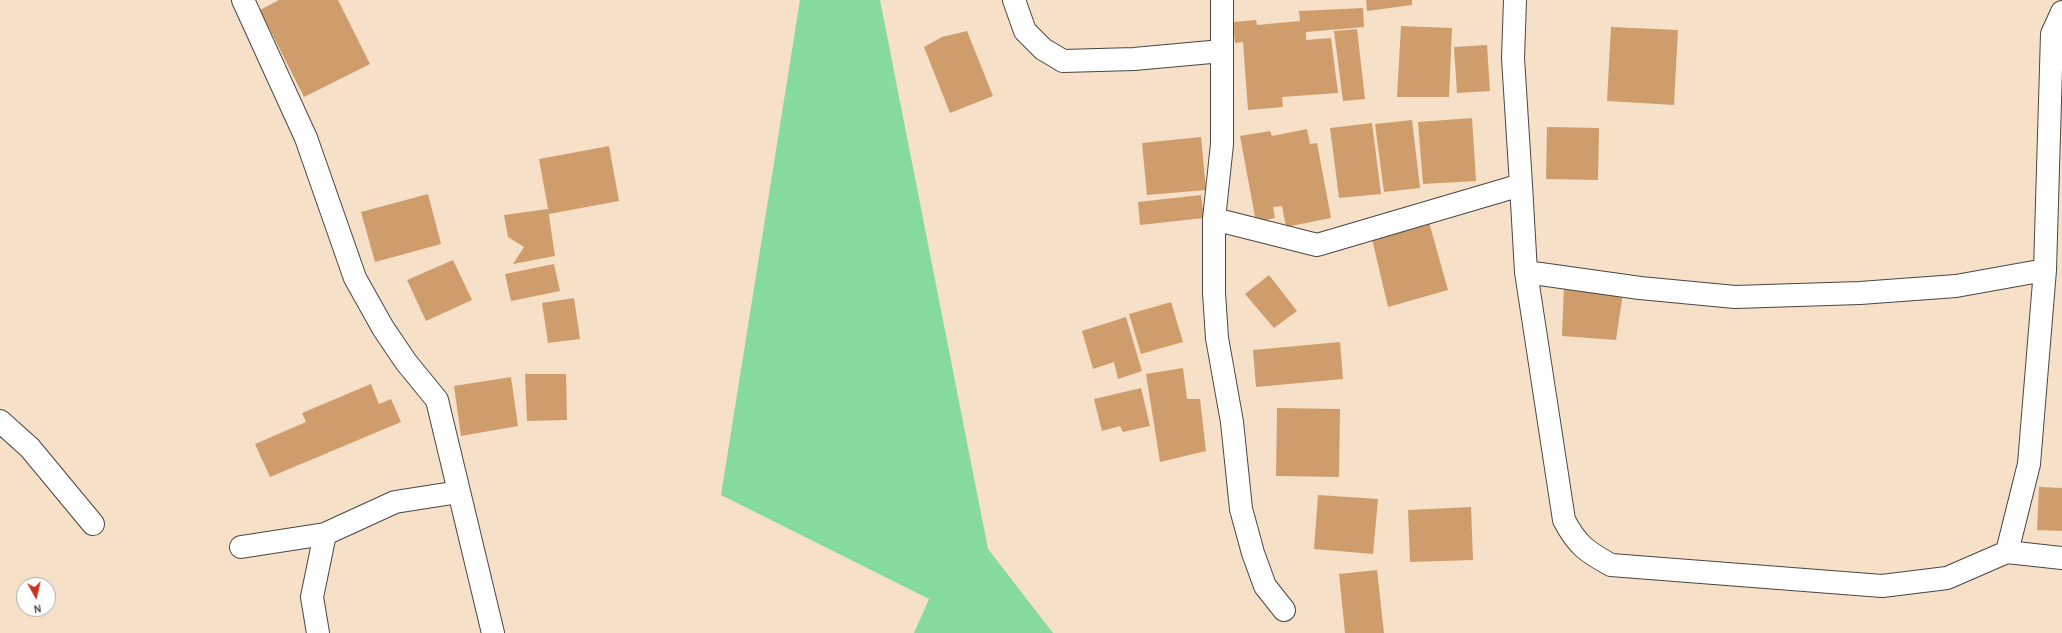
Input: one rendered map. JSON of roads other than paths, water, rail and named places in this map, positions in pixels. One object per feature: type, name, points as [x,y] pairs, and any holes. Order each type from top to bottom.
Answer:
[{"type":"street","points":[[243,0],[306,138],[356,278],[383,328],[406,362],[437,400],[450,448],[493,633]]},
{"type":"street","points":[[1014,0],[1025,31],[1043,49],[1063,61],[1134,59],[1222,51]]},
{"type":"street","points":[[1222,0],[1222,144],[1214,219],[1214,293],[1217,338],[1232,422],[1241,509],[1253,553],[1265,586],[1284,610]]},
{"type":"street","points":[[1515,0],[1513,58],[1526,272],[1564,520],[1573,538],[1590,554],[1611,565],[1882,586],[1947,578],[2007,552],[2062,558]]},
{"type":"street","points":[[2007,552],[2029,464],[2045,270],[2052,34],[2062,12]]},
{"type":"street","points":[[1214,219],[1317,245],[1521,185]]},
{"type":"street","points":[[1526,272],[1640,288],[1735,297],[1860,293],[1956,286],[2045,270]]},
{"type":"street","points":[[0,421],[30,448],[93,524]]},
{"type":"street","points":[[241,548],[325,534],[395,502],[459,492]]},
{"type":"street","points":[[318,633],[312,596],[325,534]]}]
